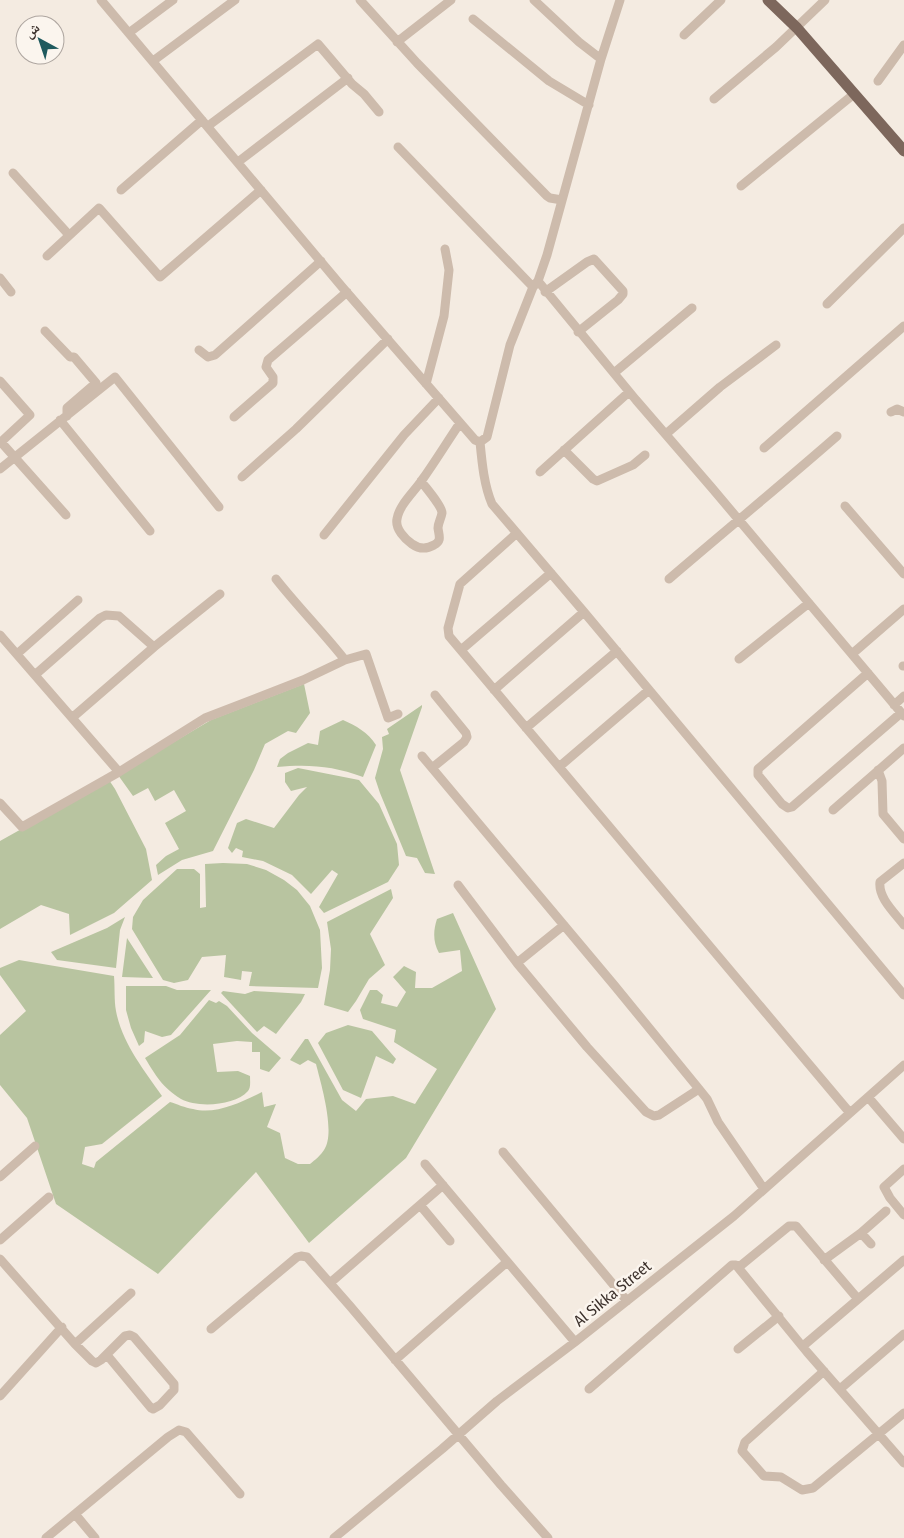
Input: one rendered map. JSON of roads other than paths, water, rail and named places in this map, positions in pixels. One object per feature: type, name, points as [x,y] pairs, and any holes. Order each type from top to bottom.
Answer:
[{"type":"main road","points":[[768,0],[797,28],[904,151]]},
{"type":"street","points":[[102,0],[347,292],[475,440],[480,442]]},
{"type":"street","points":[[130,32],[173,0]]},
{"type":"street","points":[[153,61],[235,0]]},
{"type":"street","points":[[360,0],[397,42],[547,196],[562,200]]},
{"type":"street","points":[[397,42],[451,0]]},
{"type":"street","points":[[534,0],[579,42],[601,59]]},
{"type":"street","points":[[480,442],[487,437],[510,345],[535,284],[562,200],[601,59],[620,0]]},
{"type":"street","points":[[684,35],[721,0]]},
{"type":"street","points":[[714,99],[797,28],[825,0]]},
{"type":"street","points":[[473,19],[549,81],[589,105]]},
{"type":"street","points":[[121,190],[205,123],[318,44],[379,112]]},
{"type":"street","points":[[878,81],[904,45]]},
{"type":"street","points":[[238,162],[348,78]]},
{"type":"street","points":[[742,186],[854,94]]},
{"type":"street","points":[[398,147],[545,292],[903,714],[792,807],[788,808],[782,804],[758,775],[758,769],[868,673]]},
{"type":"street","points":[[13,173],[69,235]]},
{"type":"street","points":[[47,256],[99,208],[160,277],[261,190]]},
{"type":"street","points":[[827,304],[904,228]]},
{"type":"street","points":[[426,384],[444,316],[449,270],[445,249]]},
{"type":"street","points":[[545,292],[586,262],[594,259],[623,291],[618,300],[578,332]]},
{"type":"street","points":[[199,350],[208,357],[215,355],[321,261]]},
{"type":"street","points":[[0,278],[11,292]]},
{"type":"street","points":[[234,416],[273,383],[273,377],[266,367],[268,360],[347,292]]},
{"type":"street","points":[[614,373],[692,308]]},
{"type":"street","points":[[764,448],[904,326]]},
{"type":"street","points":[[45,331],[70,357],[74,358],[96,383],[67,408],[64,418]]},
{"type":"street","points":[[242,477],[296,429],[388,339]]},
{"type":"street","points":[[666,434],[720,387],[776,345]]},
{"type":"street","points":[[0,469],[115,377],[220,507]]},
{"type":"street","points":[[0,381],[30,415],[2,442],[66,515]]},
{"type":"street","points":[[540,472],[629,392]]},
{"type":"street","points":[[324,535],[404,435],[439,398]]},
{"type":"street","points":[[892,412],[897,409],[904,412]]},
{"type":"street","points":[[64,418],[150,531]]},
{"type":"street","points":[[421,481],[442,512],[438,527],[440,538],[437,543],[430,547],[421,548],[404,537],[398,529],[396,520],[400,510],[460,423]]},
{"type":"street","points":[[669,579],[837,436]]},
{"type":"street","points":[[480,442],[484,478],[492,504],[904,995]]},
{"type":"street","points":[[564,450],[597,481],[633,465],[645,455]]},
{"type":"street","points":[[845,506],[904,574]]},
{"type":"street","points":[[518,533],[460,584],[448,632],[449,636],[850,1113]]},
{"type":"street","points":[[461,650],[551,573]]},
{"type":"street","points":[[276,579],[345,660]]},
{"type":"street","points":[[72,717],[220,594]]},
{"type":"street","points":[[17,654],[78,600]]},
{"type":"street","points":[[740,659],[809,603]]},
{"type":"street","points":[[852,654],[904,608]]},
{"type":"street","points":[[494,690],[584,612]]},
{"type":"street","points":[[36,674],[100,618],[106,615],[119,616],[154,647]]},
{"type":"street","points":[[0,635],[120,772]]},
{"type":"street","points":[[526,728],[616,651]]},
{"type":"street","points":[[0,804],[22,828],[120,772],[205,718],[303,680],[345,660],[366,654],[388,718],[398,714]]},
{"type":"street","points":[[559,767],[649,690]]},
{"type":"street","points":[[432,768],[464,742],[467,737],[466,733],[435,695]]},
{"type":"street","points":[[894,704],[904,696]]},
{"type":"street","points":[[833,810],[904,748]]},
{"type":"street","points":[[422,756],[639,1014],[707,1099],[718,1122],[764,1190]]},
{"type":"street","points":[[878,770],[882,781],[883,814],[904,839]]},
{"type":"street","points":[[904,863],[880,882],[879,890],[884,900],[904,925]]},
{"type":"street","points":[[458,884],[517,963],[587,1047],[650,1115],[659,1115],[698,1089]]},
{"type":"street","points":[[517,963],[564,926]]},
{"type":"street","name":"Al Sikka Street","points":[[334,1538],[511,1390],[575,1342],[734,1216],[850,1113],[870,1099],[904,1065]]},
{"type":"street","points":[[870,1099],[902,1137]]},
{"type":"street","points":[[0,1177],[35,1146]]},
{"type":"street","points":[[503,1152],[627,1301]]},
{"type":"street","points":[[425,1164],[575,1342]]},
{"type":"street","points":[[904,1169],[884,1187],[890,1198],[904,1215]]},
{"type":"street","points":[[330,1283],[443,1185]]},
{"type":"street","points":[[0,1240],[49,1198]]},
{"type":"street","points":[[420,1205],[450,1241]]},
{"type":"street","points":[[824,1260],[886,1211]]},
{"type":"street","points":[[739,1267],[789,1226],[796,1226],[858,1299]]},
{"type":"street","points":[[861,1232],[870,1244]]},
{"type":"street","points":[[211,1329],[297,1257],[307,1256],[458,1435],[548,1538]]},
{"type":"street","points":[[0,1259],[75,1344],[94,1362],[98,1362],[107,1355],[125,1336],[132,1335],[174,1384],[174,1390],[160,1405],[153,1409],[151,1408],[107,1355]]},
{"type":"street","points":[[803,1346],[904,1260]]},
{"type":"street","points":[[395,1360],[507,1262]]},
{"type":"street","points":[[589,1389],[732,1265],[736,1265],[904,1463]]},
{"type":"street","points":[[75,1344],[131,1293]]},
{"type":"street","points":[[738,1349],[779,1316]]},
{"type":"street","points":[[0,1396],[62,1327]]},
{"type":"street","points":[[840,1389],[904,1334]]},
{"type":"street","points":[[824,1371],[745,1442],[742,1451],[764,1476],[781,1477],[802,1490],[813,1488],[904,1413]]},
{"type":"street","points":[[46,1538],[168,1437],[179,1430],[186,1432],[240,1494]]},
{"type":"street","points":[[75,1514],[95,1538]]}]
